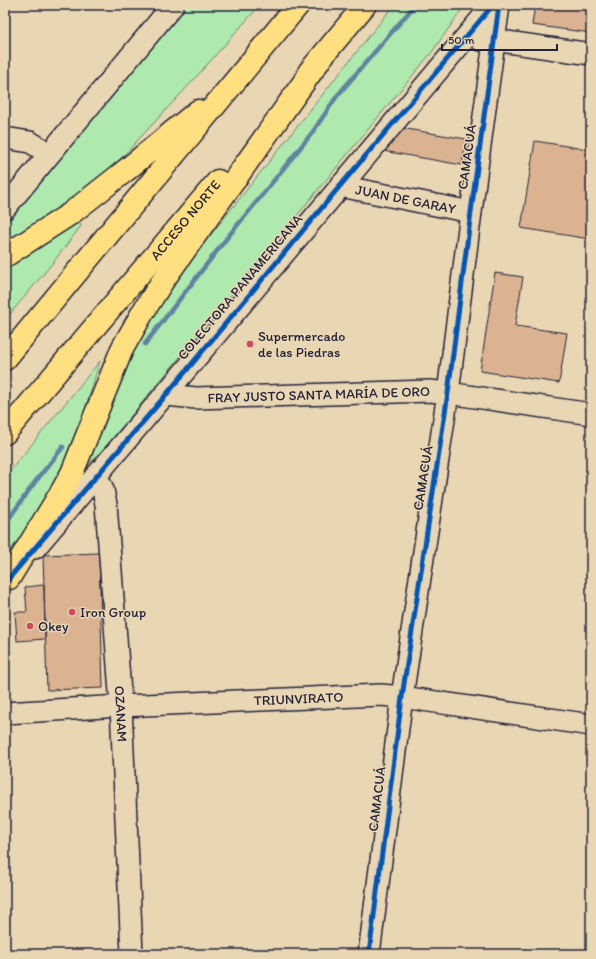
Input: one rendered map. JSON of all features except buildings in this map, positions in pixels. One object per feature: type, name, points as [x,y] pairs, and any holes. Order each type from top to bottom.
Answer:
[{"type":"highway","points":[[5,360],[298,5]]},
{"type":"highway","name":"ACCESO NORTE","points":[[5,433],[365,5]]},
{"type":"highway","points":[[7,581],[72,473],[122,349],[143,312],[162,282],[319,60]]},
{"type":"highway","points":[[5,256],[70,214],[125,171],[237,78]]},
{"type":"street","points":[[5,208],[173,5]]},
{"type":"street","name":"COLECTORA PANAMERICANA","points":[[7,581],[166,395],[493,5]]},
{"type":"street","name":"CAMACUÁ","points":[[369,954],[402,696],[448,393],[499,5]]},
{"type":"street","points":[[464,39],[494,40],[591,54]]},
{"type":"street","points":[[5,138],[30,142],[48,155]]},
{"type":"street","name":"JUAN DE GARAY","points":[[340,186],[471,212]]},
{"type":"street","name":"FRAY JUSTO SANTA MARÍA DE ORO","points":[[166,395],[196,398],[430,391],[591,414]]},
{"type":"street","name":"OZANAM","points":[[97,476],[103,490],[106,504],[121,706],[132,954]]},
{"type":"street","name":"TRIUNVIRATO","points":[[5,713],[121,706],[381,695],[402,696],[591,725]]},
{"type":"green space","points":[[183,5],[260,5],[189,85],[112,168],[64,206],[5,247],[5,215]]},
{"type":"green space","points":[[394,5],[465,5],[432,52],[107,445],[80,473],[125,357],[153,310],[205,242]]},
{"type":"green space","points":[[79,222],[81,226],[5,320],[5,269]]},
{"type":"green space","points":[[100,361],[74,445],[45,500],[27,529],[5,557],[5,477]]},
{"type":"waterway","points":[[145,344],[230,234],[312,133],[337,96],[415,5]]},
{"type":"waterway","points":[[5,524],[35,482],[63,447]]},
{"type":"cycle path","points":[[5,583],[166,395],[493,5]]},
{"type":"cycle path","points":[[369,954],[402,697],[448,393],[499,5]]},
{"type":"place","name":"Supermercado de las Piedras","points":[[250,344]]},
{"type":"place","name":"Iron Group","points":[[72,612]]},
{"type":"place","name":"Okey","points":[[30,626]]}]
